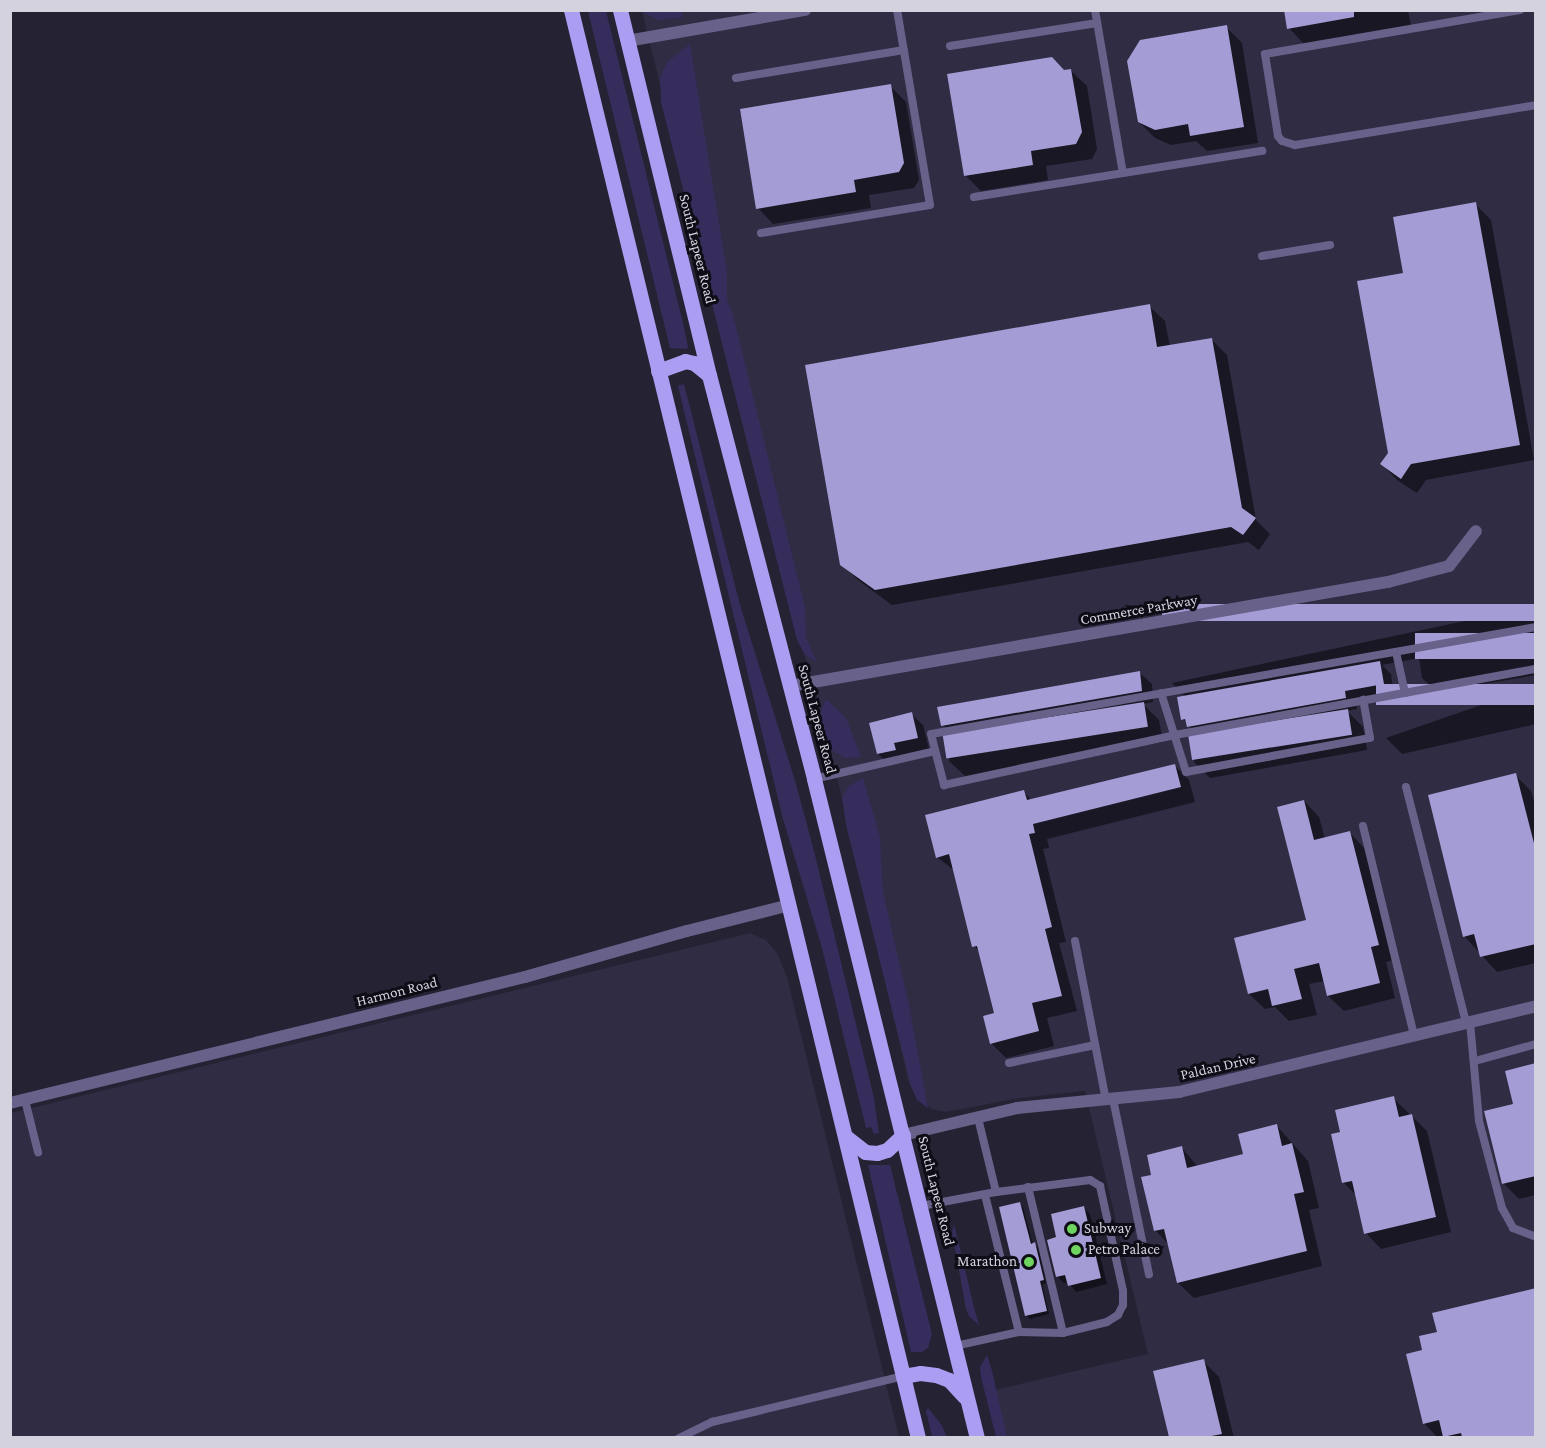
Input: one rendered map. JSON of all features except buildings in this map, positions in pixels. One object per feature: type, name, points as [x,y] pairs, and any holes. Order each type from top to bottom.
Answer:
[{"type":"main road","points":[[571,10],[918,1437]]},
{"type":"main road","name":"South Lapeer Road","points":[[620,10],[709,375],[814,779],[977,1437]]},
{"type":"main road","points":[[658,371],[685,361],[694,363],[709,375]]},
{"type":"main road","points":[[846,1137],[865,1152],[877,1153],[887,1150],[903,1135]]},
{"type":"main road","points":[[903,1376],[920,1373],[949,1380],[959,1388],[968,1402]]},
{"type":"street","points":[[627,41],[805,10]]},
{"type":"street","name":"Commerce Parkway","points":[[790,686],[1388,582],[1449,566],[1476,531]]},
{"type":"street","name":"Harmon Road","points":[[10,1103],[525,977],[790,905]]},
{"type":"street","name":"Paldan Drive","points":[[903,1135],[1017,1108],[1190,1090],[1536,1006]]},
{"type":"lane","points":[[761,233],[930,205],[897,10]]},
{"type":"lane","points":[[1095,10],[1123,173]]},
{"type":"lane","points":[[1520,10],[1265,54],[1278,136],[1282,141],[1295,145],[1536,105]]},
{"type":"lane","points":[[950,46],[1097,23]]},
{"type":"lane","points":[[736,78],[904,50]]},
{"type":"lane","points":[[974,197],[1262,150]]},
{"type":"lane","points":[[1262,256],[1329,245]]},
{"type":"lane","points":[[1536,627],[931,734],[944,785],[1175,735],[1536,669]]},
{"type":"lane","points":[[1396,652],[1405,693]]},
{"type":"lane","points":[[1161,693],[1186,772],[1370,738],[1363,700]]},
{"type":"lane","points":[[814,779],[935,751]]},
{"type":"lane","points":[[1406,787],[1468,1022],[1475,1061],[1479,1121],[1502,1208],[1513,1228],[1536,1237]]},
{"type":"lane","points":[[1363,826],[1414,1035]]},
{"type":"lane","points":[[1075,941],[1095,1045],[1149,1274]]},
{"type":"lane","points":[[1475,1061],[1536,1044]]},
{"type":"lane","points":[[1009,1063],[1095,1045]]},
{"type":"lane","points":[[25,1100],[38,1152]]},
{"type":"lane","points":[[978,1118],[996,1192]]},
{"type":"lane","points":[[921,1206],[1028,1187],[1090,1180],[1100,1186],[1123,1291],[1123,1305],[1118,1314],[1107,1322],[1064,1333],[1019,1332],[955,1346]]},
{"type":"lane","points":[[1028,1187],[1064,1333]]},
{"type":"lane","points":[[985,1195],[1019,1332]]},
{"type":"lane","points":[[679,1437],[712,1422],[903,1376]]},
{"type":"shaded area","points":[[588,11],[606,11],[683,323],[687,349],[670,348]]},
{"type":"shaded area","points":[[641,11],[682,11],[683,17],[658,20]]},
{"type":"shaded area","points":[[642,11],[1535,11],[1535,1437],[1001,1437],[990,1391],[1148,1354],[1085,1091],[1019,1098],[946,1112],[932,1109],[921,1101],[909,1083],[823,718],[777,561]]},
{"type":"shaded area","points":[[690,44],[727,272],[727,300],[732,311],[805,607],[806,637],[817,662],[805,655],[797,640],[661,102],[660,78],[667,62]]},
{"type":"shaded area","points":[[684,384],[740,605],[796,784],[814,851],[874,1098],[879,1133],[874,1134],[871,1127],[866,1128],[822,948],[783,819],[678,386]]},
{"type":"shaded area","points":[[826,699],[846,718],[861,757],[845,758],[830,749],[820,722],[820,713]]},
{"type":"shaded area","points":[[863,778],[880,837],[883,892],[909,1005],[928,1108],[917,1100],[911,1086],[846,825],[842,798],[849,786]]},
{"type":"shaded area","points":[[750,933],[766,940],[777,953],[787,977],[899,1437],[11,1438],[11,1113]]},
{"type":"shaded area","points":[[868,1165],[890,1165],[932,1334],[928,1348],[922,1352],[911,1352]]},
{"type":"shaded area","points":[[954,1224],[979,1325],[969,1316],[966,1309],[952,1232]]},
{"type":"shaded area","points":[[987,1355],[1007,1437],[996,1437],[981,1377],[980,1367]]},
{"type":"shaded area","points":[[928,1408],[941,1424],[947,1437],[932,1437],[926,1411]]},
{"type":"place","name":"Subway","points":[[1072,1229]]},
{"type":"place","name":"Petro Palace","points":[[1076,1250]]},
{"type":"place","name":"Marathon","points":[[1029,1262]]}]
